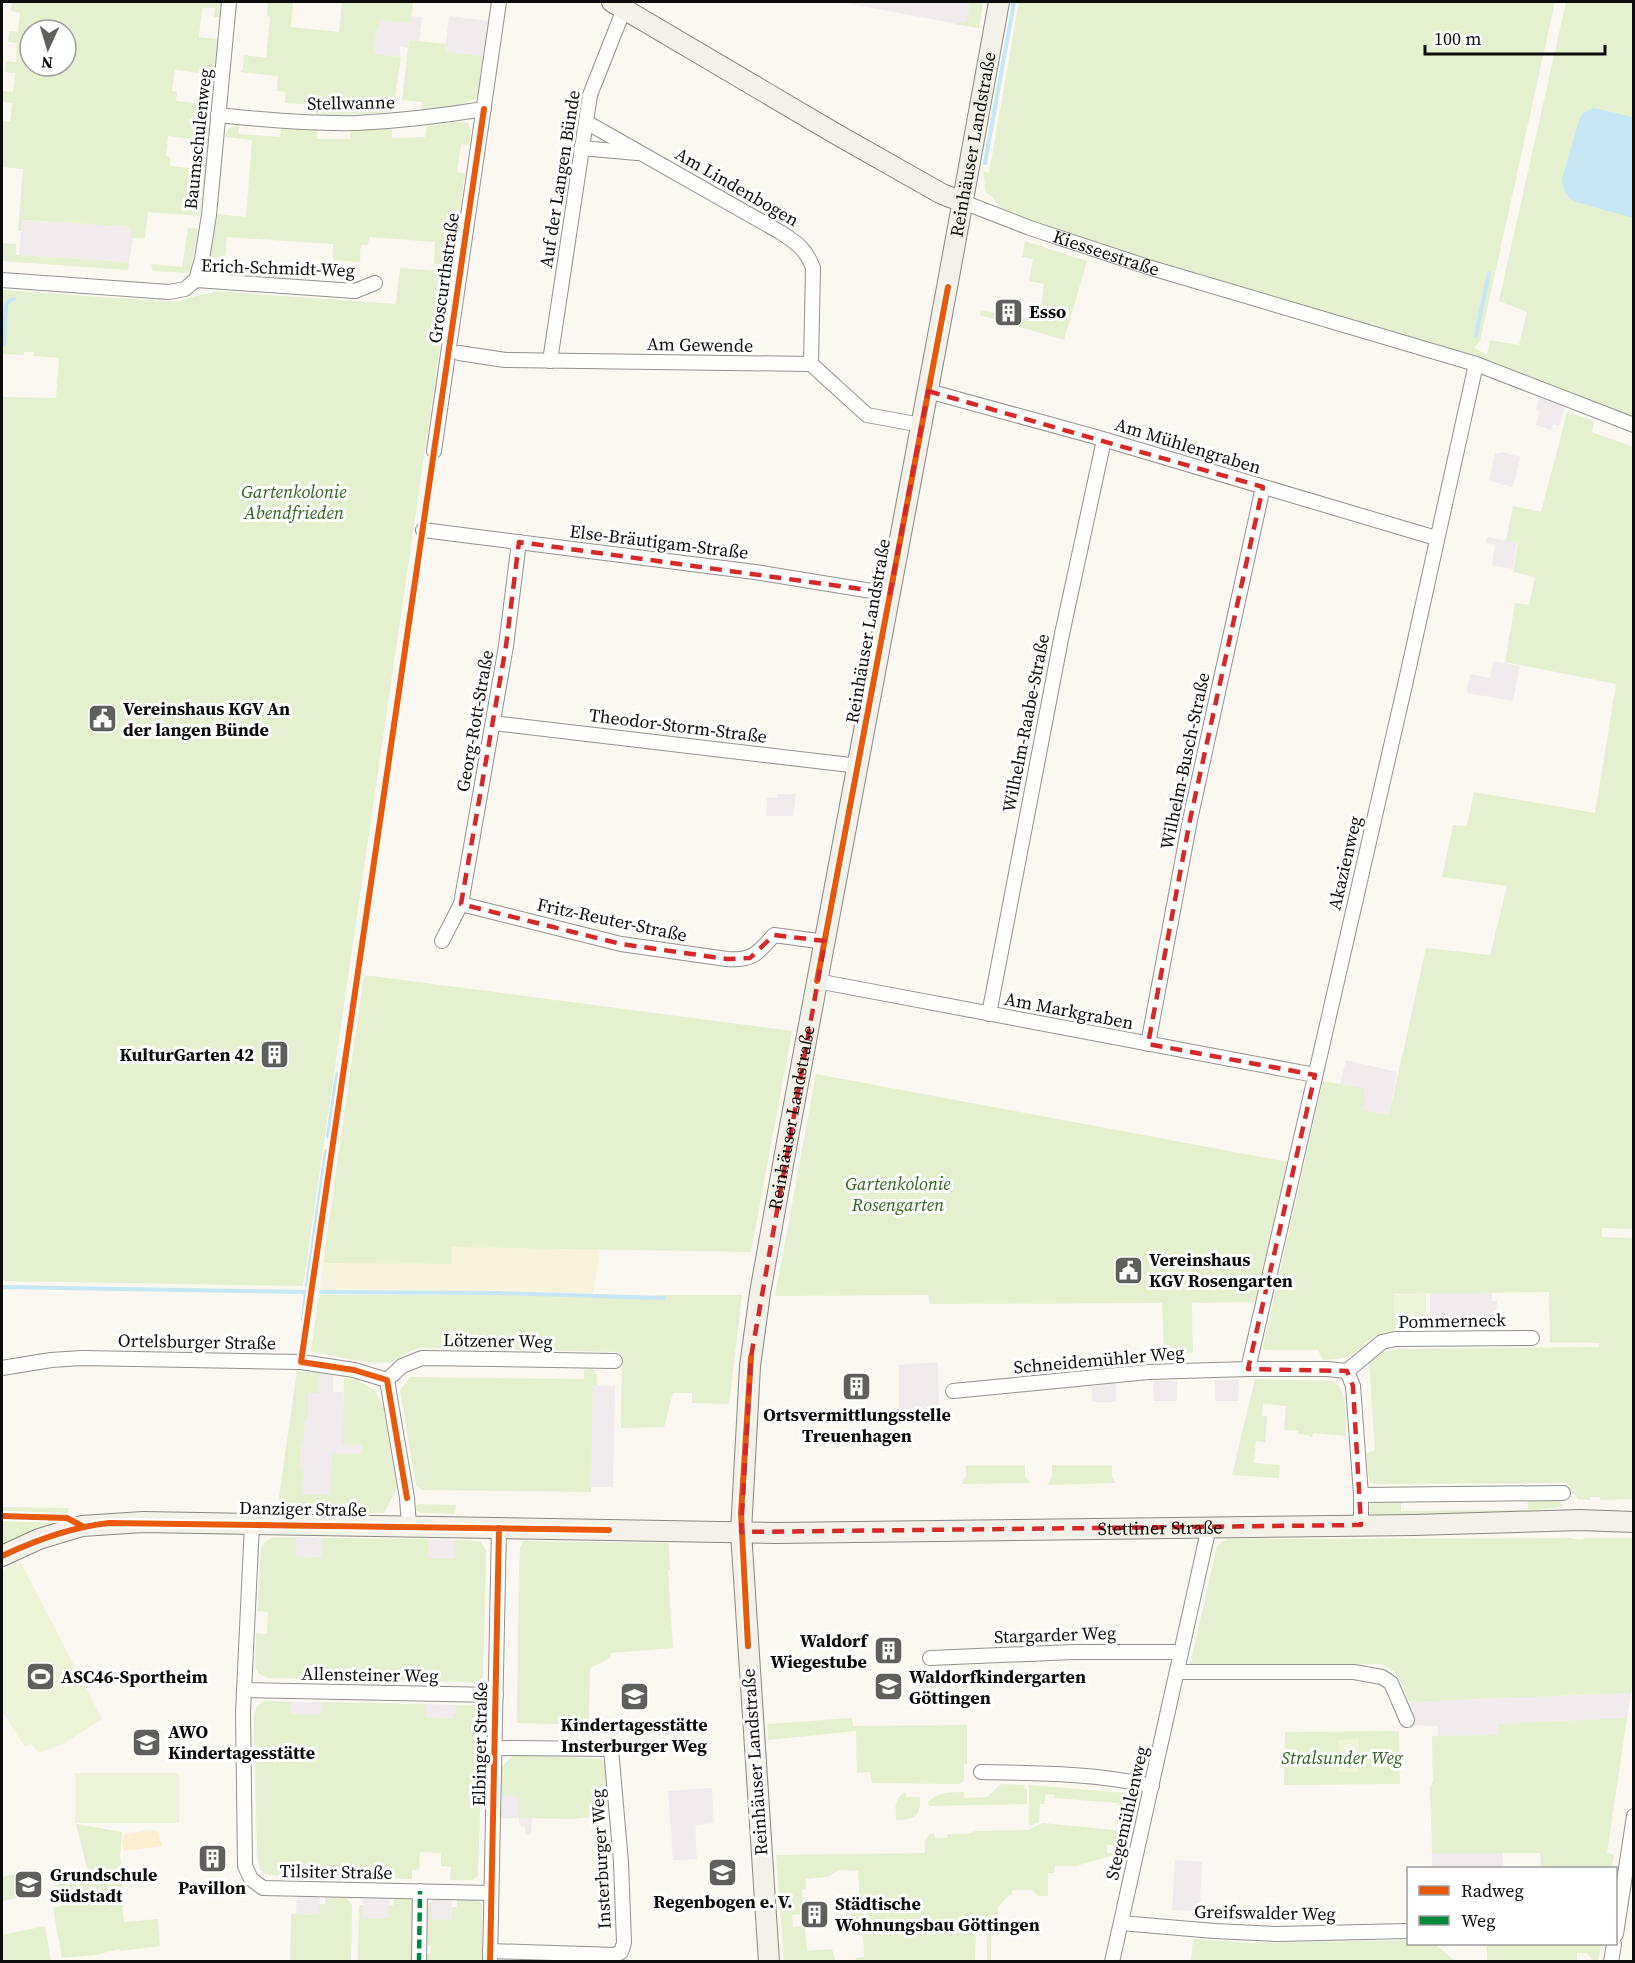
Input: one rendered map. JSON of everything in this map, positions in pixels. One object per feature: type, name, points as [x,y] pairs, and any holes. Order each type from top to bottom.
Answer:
[{"type":"street","name":"Baumschulenweg","points":[[196,280],[209,215],[230,2]]},
{"type":"street","name":"Groscurthstraße","points":[[434,451],[500,2]]},
{"type":"street","name":"Reinhäuser Landstraße","points":[[769,1962],[741,1532],[750,1366],[782,1170],[999,2]]},
{"type":"street","name":"Kiesseestraße","points":[[618,5],[942,194],[1030,228],[1148,267],[1476,364],[1634,425]]},
{"type":"street","name":"Auf der Langen Bünde","points":[[550,361],[590,95],[618,5]]},
{"type":"street","name":"Stellwanne","points":[[218,115],[353,123],[407,120],[484,110]]},
{"type":"street","name":"Am Lindenbogen","points":[[586,122],[800,245],[808,255],[813,268],[811,364]]},
{"type":"street","name":"Am Lindenbogen","points":[[581,147],[642,154]]},
{"type":"street","name":"Erich-Schmidt-Weg","points":[[2,280],[169,292],[185,289],[196,280],[355,291],[375,283]]},
{"type":"street","name":"Am Gewende","points":[[459,353],[505,360],[811,364]]},
{"type":"street","points":[[811,364],[867,415],[921,425]]},
{"type":"street","name":"Akazienweg","points":[[1248,1369],[1405,686],[1476,364]]},
{"type":"street","name":"Am Mühlengraben","points":[[928,391],[1104,440],[1436,538]]},
{"type":"street","name":"Wilhelm-Raabe-Straße","points":[[988,1014],[1062,634],[1104,440]]},
{"type":"street","name":"Wilhelm-Busch-Straße","points":[[1148,1044],[1190,820],[1263,487]]},
{"type":"street","name":"Else-Bräutigam-Straße","points":[[423,530],[765,574],[890,594]]},
{"type":"street","name":"Georg-Rott-Straße","points":[[461,904],[508,637],[519,542]]},
{"type":"street","name":"Theodor-Storm-Straße","points":[[493,723],[858,766]]},
{"type":"street","points":[[442,941],[461,904]]},
{"type":"street","name":"Fritz-Reuter-Straße","points":[[461,904],[629,946],[727,959],[750,958],[774,935],[825,942]]},
{"type":"street","name":"Am Markgraben","points":[[818,981],[1315,1075]]},
{"type":"street","name":"Pommerneck","points":[[1347,1371],[1382,1342],[1395,1339],[1532,1338]]},
{"type":"street","name":"Ortelsburger Straße","points":[[2,1368],[51,1360],[82,1358],[301,1362],[354,1370],[387,1380]]},
{"type":"street","name":"Lötzener Weg","points":[[387,1380],[402,1366],[422,1358],[615,1361]]},
{"type":"street","points":[[1248,1369],[1347,1371],[1353,1386],[1361,1526]]},
{"type":"street","name":"Schneidemühler Weg","points":[[953,1391],[1148,1372],[1248,1369]]},
{"type":"street","points":[[387,1380],[407,1498],[409,1526]]},
{"type":"street","points":[[1361,1495],[1563,1493]]},
{"type":"street","name":"Stettiner Straße","points":[[1580,1520],[1591,1516],[1634,1515]]},
{"type":"street","name":"Stettiner Straße","points":[[741,1532],[1361,1526],[1580,1520],[1634,1522]]},
{"type":"street","name":"Danziger Straße","points":[[2,1556],[39,1539],[82,1526],[143,1522],[741,1532]]},
{"type":"street","name":"Tilsiter Straße","points":[[252,1524],[244,1690],[245,1866],[251,1879],[263,1888],[491,1893]]},
{"type":"street","name":"Stegemühlenweg","points":[[1112,1962],[1209,1527]]},
{"type":"street","name":"Elbinger Straße","points":[[490,1956],[499,1528]]},
{"type":"street","name":"Stargarder Weg","points":[[930,1658],[1085,1652],[1182,1652]]},
{"type":"street","points":[[1177,1672],[1354,1672],[1382,1677],[1391,1683],[1407,1720]]},
{"type":"street","name":"Allensteiner Weg","points":[[244,1690],[496,1695]]},
{"type":"street","name":"Insterburger Weg","points":[[490,1956],[615,1955],[621,1952],[624,1943],[621,1862],[611,1749],[494,1748]]},
{"type":"street","points":[[981,1772],[1084,1776],[1152,1786]]},
{"type":"street","points":[[1617,1927],[1634,1816]]},
{"type":"street","points":[[418,1962],[420,1891]]},
{"type":"street","name":"Greifswalder Weg","points":[[1121,1923],[1277,1934],[1407,1931]]},
{"type":"street","points":[[1611,1962],[1614,1945]]},
{"type":"highlighted area","points":[[928,391],[1263,487],[1190,820],[1148,1044],[1315,1075],[1248,1369],[1347,1371],[1353,1386],[1361,1525],[741,1532],[751,1357],[825,941],[774,935],[750,958],[727,959],[621,944],[461,904],[506,646],[519,542],[890,593]]},
{"type":"shaded area","points":[[840,2],[983,2],[979,28]]},
{"type":"shaded area","points":[[411,16],[422,17],[419,41],[409,40],[408,48],[400,47],[400,57],[374,54],[376,29],[379,29],[380,20],[410,23]]},
{"type":"shaded area","points":[[449,16],[488,21],[483,56],[445,51]]},
{"type":"shaded area","points":[[22,220],[131,227],[133,238],[129,262],[19,255]]},
{"type":"shaded area","points":[[1540,396],[1565,407],[1559,426],[1553,424],[1551,430],[1536,425],[1540,412],[1536,410]]},
{"type":"shaded area","points":[[1495,453],[1520,457],[1513,487],[1489,481]]},
{"type":"shaded area","points":[[1487,537],[1517,543],[1513,569],[1492,565],[1495,545],[1486,543]]},
{"type":"shaded area","points":[[1493,661],[1520,666],[1513,701],[1467,693],[1470,674],[1490,678]]},
{"type":"shaded area","points":[[778,794],[796,794],[793,816],[766,816],[767,798],[778,798]]},
{"type":"shaded area","points":[[1163,821],[1183,824],[1179,846],[1162,842]]},
{"type":"shaded area","points":[[1346,1060],[1397,1072],[1389,1116],[1363,1110],[1366,1099],[1364,1088],[1340,1084]]},
{"type":"shaded area","points":[[452,1247],[600,1249],[593,1293],[320,1289],[323,1263],[451,1264]]},
{"type":"shaded area","points":[[1430,1293],[1492,1293],[1492,1301],[1497,1301],[1498,1315],[1492,1315],[1492,1325],[1430,1326]]},
{"type":"shaded area","points":[[938,1362],[939,1413],[899,1412],[899,1365]]},
{"type":"shaded area","points":[[319,1373],[333,1375],[333,1392],[343,1392],[342,1444],[362,1445],[362,1454],[331,1495],[303,1494],[304,1469],[300,1469],[305,1418],[308,1418],[308,1392],[319,1393]]},
{"type":"shaded area","points":[[1215,1380],[1239,1380],[1238,1401],[1215,1401]]},
{"type":"shaded area","points":[[1153,1381],[1177,1381],[1177,1401],[1154,1401]]},
{"type":"shaded area","points":[[1116,1383],[1116,1402],[1092,1402],[1092,1386]]},
{"type":"shaded area","points":[[593,1385],[615,1386],[613,1487],[591,1487]]},
{"type":"shaded area","points":[[296,1537],[322,1538],[321,1557],[295,1556]]},
{"type":"shaded area","points":[[429,1539],[455,1540],[455,1559],[428,1558]]},
{"type":"shaded area","points":[[1631,1693],[1627,1718],[1499,1724],[1499,1735],[1438,1736],[1438,1726],[1412,1725],[1409,1702]]},
{"type":"shaded area","points":[[291,1702],[322,1702],[321,1715],[291,1715]]},
{"type":"shaded area","points":[[425,1704],[456,1705],[456,1713],[453,1718],[424,1717]]},
{"type":"shaded area","points":[[712,1788],[714,1823],[695,1825],[697,1859],[673,1860],[668,1791]]},
{"type":"shaded area","points":[[501,1796],[519,1797],[519,1818],[501,1818]]},
{"type":"shaded area","points":[[519,1818],[532,1818],[531,1835],[525,1835],[525,1828],[519,1823]]},
{"type":"shaded area","points":[[1432,1853],[1503,1853],[1503,1867],[1432,1867]]},
{"type":"shaded area","points":[[1175,1860],[1202,1862],[1200,1911],[1172,1910]]},
{"type":"shaded area","points":[[297,1895],[320,1896],[319,1915],[296,1914]]},
{"type":"shaded area","points":[[389,1897],[388,1918],[363,1918],[363,1898]]},
{"type":"shaded area","points":[[452,1899],[451,1920],[431,1919],[431,1901]]},
{"type":"green space","points":[[12,2],[222,2],[220,17],[214,17],[215,8],[202,8],[199,37],[218,39],[213,84],[207,83],[208,74],[175,70],[172,91],[177,92],[176,101],[205,104],[206,95],[212,95],[207,150],[201,150],[202,140],[168,136],[166,156],[170,157],[170,166],[199,169],[200,160],[206,161],[200,216],[148,212],[145,238],[131,238],[131,227],[27,220],[22,220],[21,231],[18,231],[23,169],[2,167],[2,121],[10,122],[12,103],[2,102],[3,91],[13,92],[15,73],[5,72],[6,61],[16,62],[17,43],[8,42],[9,31],[18,32],[18,78],[78,78],[78,18],[19,18],[20,13],[11,11]]},
{"type":"green space","points":[[268,2],[293,2],[291,27],[339,32],[342,2],[413,2],[411,23],[380,20],[379,30],[376,30],[374,54],[401,57],[393,112],[316,114],[316,105],[285,103],[286,92],[277,91],[278,76],[240,72],[243,69],[244,55],[266,58],[270,17],[267,16]]},
{"type":"green space","points":[[969,2],[983,2],[979,28],[954,24],[965,22]]},
{"type":"green space","points":[[1019,2],[1555,2],[1480,341],[1474,348],[1487,355],[1490,340],[1519,345],[1527,312],[1499,301],[1566,2],[1633,2],[1633,420],[1062,233],[1001,210],[992,196],[986,193],[983,171],[989,173]]},
{"type":"green space","points":[[409,40],[446,44],[445,51],[483,56],[477,98],[465,104],[421,110],[422,102],[402,100]]},
{"type":"green space","points":[[468,123],[471,131],[469,145],[461,144],[457,172],[465,173],[452,265],[434,264],[435,242],[369,237],[368,245],[361,245],[360,262],[333,260],[333,244],[227,237],[225,259],[210,258],[217,214],[246,217],[252,140],[225,137],[227,130],[231,127],[239,125],[239,134],[280,137],[281,128],[317,130],[317,139],[350,139],[351,130],[392,129],[392,138],[425,137],[427,126]]},
{"type":"green space","points":[[188,228],[198,229],[191,268],[188,273],[153,271],[151,264],[182,267]]},
{"type":"green space","points":[[1025,241],[1087,261],[1064,340],[980,315],[981,310],[1031,320],[1039,313],[1044,284],[1029,281],[1033,259],[1022,257]]},
{"type":"green space","points":[[2,243],[16,244],[16,255],[129,262],[128,270],[2,261]]},
{"type":"green space","name":"Gartenkolonie Abendfrieden","points":[[400,268],[451,272],[303,1286],[2,1281],[2,397],[56,398],[59,358],[34,356],[34,352],[24,352],[24,355],[2,354],[2,290],[173,302],[202,294],[212,294],[213,291],[396,304]]},
{"type":"green space","points":[[1567,412],[1594,421],[1592,432],[1633,447],[1634,1229],[1602,1228],[1602,1237],[1633,1238],[1633,1499],[1600,1500],[1600,1497],[1590,1497],[1590,1500],[1578,1499],[1566,1483],[1374,1484],[1369,1480],[1366,1454],[1375,1450],[1369,1363],[1383,1352],[1398,1349],[1599,1347],[1599,1343],[1550,1343],[1549,1292],[1394,1294],[1394,1319],[1430,1319],[1430,1329],[1398,1329],[1375,1336],[1350,1356],[1339,1359],[1323,1360],[1318,1350],[1265,1350],[1263,1347],[1323,1081],[1364,1088],[1366,1099],[1363,1110],[1389,1115],[1426,948],[1490,955],[1507,886],[1442,877],[1453,825],[1467,826],[1474,792],[1595,813],[1616,684],[1505,662],[1515,603],[1529,605],[1535,577],[1513,572],[1518,543],[1506,541],[1513,506],[1541,512]]},
{"type":"green space","points":[[364,975],[792,1031],[751,1252],[452,1247],[451,1264],[323,1263]]},
{"type":"green space","name":"Gartenkolonie Rosengarten","points":[[816,1074],[1288,1162],[1255,1302],[1192,1303],[1193,1353],[1164,1353],[1162,1303],[930,1304],[928,1295],[775,1296]]},
{"type":"green space","points":[[1426,1294],[1426,1317],[1394,1318],[1394,1295]]},
{"type":"green space","points":[[321,1295],[520,1295],[656,1299],[657,1295],[742,1295],[729,1404],[692,1403],[692,1393],[673,1393],[664,1427],[621,1428],[622,1352],[421,1348],[395,1361],[375,1363],[311,1351],[318,1297]]},
{"type":"green space","points":[[584,1366],[589,1366],[597,1374],[597,1385],[593,1386],[591,1492],[422,1490],[416,1485],[400,1390],[410,1377],[584,1379]]},
{"type":"green space","points":[[297,1371],[319,1373],[319,1393],[308,1393],[308,1418],[305,1418],[304,1444],[301,1444],[300,1468],[304,1469],[303,1494],[331,1495],[332,1453],[362,1454],[362,1445],[342,1444],[344,1378],[356,1379],[374,1390],[383,1405],[397,1488],[384,1513],[277,1511]]},
{"type":"green space","points":[[1255,1379],[1333,1381],[1344,1398],[1346,1436],[1313,1433],[1312,1437],[1309,1437],[1309,1435],[1298,1434],[1298,1431],[1284,1430],[1286,1406],[1263,1404],[1262,1416],[1267,1416],[1265,1442],[1256,1441],[1254,1463],[1280,1465],[1279,1478],[1232,1475]]},
{"type":"green space","points":[[966,1465],[1025,1465],[1025,1476],[1030,1483],[962,1484],[966,1476]]},
{"type":"green space","points":[[1052,1465],[1112,1465],[1112,1476],[1115,1483],[1048,1485],[1052,1476]]},
{"type":"green space","points":[[1401,1500],[1401,1511],[1528,1510],[1528,1500],[1558,1500],[1564,1507],[1494,1515],[1377,1516],[1368,1508],[1372,1501]]},
{"type":"green space","points":[[419,1504],[456,1505],[455,1514],[421,1513],[415,1507]]},
{"type":"green space","points":[[2,1507],[69,1508],[65,1522],[2,1546]]},
{"type":"green space","points":[[273,1537],[296,1537],[296,1556],[321,1557],[322,1538],[429,1539],[428,1558],[454,1559],[455,1540],[480,1541],[486,1550],[483,1677],[476,1682],[268,1678],[259,1674],[255,1667],[256,1633],[267,1634],[268,1612],[257,1611],[261,1549],[264,1543]]},
{"type":"green space","points":[[1573,1538],[1583,1540],[1584,1538],[1633,1538],[1634,1675],[1631,1693],[1409,1702],[1396,1674],[1380,1664],[1190,1664],[1217,1546],[1227,1539]]},
{"type":"green space","points":[[524,1541],[669,1543],[670,1569],[668,1570],[673,1648],[611,1653],[610,1658],[590,1668],[589,1725],[517,1723],[519,1569],[520,1547]]},
{"type":"green space","name":"ASC46-Sportheim","points":[[20,1561],[102,1719],[61,1745],[39,1753],[31,1744],[25,1747],[2,1711],[2,1570]]},
{"type":"green space","points":[[266,1701],[291,1702],[291,1714],[321,1715],[322,1702],[425,1704],[425,1717],[453,1718],[456,1705],[477,1705],[483,1711],[478,1876],[472,1880],[450,1880],[451,1867],[441,1866],[441,1853],[420,1852],[419,1870],[412,1870],[412,1879],[317,1876],[317,1864],[286,1863],[286,1876],[266,1874],[262,1871],[258,1863],[257,1848],[254,1717],[256,1707]]},
{"type":"green space","points":[[852,1718],[853,1726],[967,1725],[967,1764],[964,1764],[964,1781],[958,1784],[872,1783],[870,1772],[857,1773],[856,1731],[768,1740],[767,1724]]},
{"type":"green space","points":[[1627,1718],[1607,1853],[1614,1855],[1612,1867],[1541,1867],[1540,1853],[1432,1853],[1430,1788],[1433,1781],[1432,1736],[1499,1735],[1499,1724]]},
{"type":"green space","name":"Stralsunder Weg","points":[[1399,1731],[1400,1784],[1284,1785],[1285,1732]]},
{"type":"green space","points":[[1359,1739],[1359,1772],[1339,1772],[1338,1740]]},
{"type":"green space","points":[[514,1755],[602,1759],[605,1766],[609,1806],[591,1807],[592,1817],[519,1818],[519,1797],[501,1796],[501,1767]]},
{"type":"green space","points":[[75,1773],[179,1773],[179,1823],[75,1823]]},
{"type":"green space","points":[[1001,1784],[1025,1785],[1027,1804],[929,1806],[928,1802],[940,1794],[964,1792],[964,1798],[987,1797]]},
{"type":"green space","points":[[1029,1785],[1126,1793],[1132,1802],[1126,1827],[1117,1824],[1118,1803],[1054,1798],[1054,1795],[1046,1794],[1044,1804],[1040,1804],[1039,1822],[1029,1826]]},
{"type":"green space","points":[[906,1792],[906,1797],[920,1797],[918,1813],[912,1818],[896,1820],[897,1800]]},
{"type":"green space","points":[[1043,1823],[1125,1831],[1123,1845],[1107,1845],[1107,1853],[1121,1853],[1076,1866],[1055,1866],[1054,1873],[1048,1873],[1048,1896],[1038,1896],[1032,1890],[1012,1890],[1012,1895],[1009,1895],[998,1907],[998,1914],[992,1915],[991,1961],[987,1961],[987,1917],[976,1917],[975,1961],[857,1961],[855,1958],[864,1957],[862,1926],[852,1926],[851,1906],[860,1906],[858,1871],[839,1870],[827,1877],[806,1879],[806,1889],[802,1890],[804,1914],[792,1915],[793,1927],[805,1926],[807,1951],[832,1949],[835,1961],[784,1961],[776,1855],[925,1853],[925,1840],[930,1834],[934,1834],[935,1838],[947,1838],[948,1834],[967,1834],[976,1831],[1028,1830]]},
{"type":"green space","points":[[76,1824],[122,1832],[120,1856],[125,1903],[122,1903],[124,1922],[158,1919],[160,1946],[120,1951],[119,1949],[95,1955],[62,1958],[53,1908],[61,1906],[55,1880],[88,1872]]},
{"type":"green space","points":[[37,1869],[42,1893],[2,1901],[2,1877]]},
{"type":"green space","points":[[326,1897],[345,1897],[352,1905],[351,1961],[290,1961],[291,1914],[319,1915],[319,1904],[325,1904]]},
{"type":"green space","points":[[394,1898],[409,1899],[415,1904],[415,1961],[358,1962],[359,1905],[363,1905],[363,1918],[388,1918],[388,1906],[393,1905]]},
{"type":"green space","points":[[457,1899],[478,1900],[482,1905],[482,1961],[423,1961],[424,1954],[430,1954],[431,1946],[425,1945],[423,1915],[431,1901],[431,1919],[451,1920],[452,1907],[457,1907]]},
{"type":"green space","points":[[45,1926],[51,1960],[2,1961],[2,1935]]},
{"type":"green space","points":[[1193,1939],[1252,1943],[1407,1940],[1407,1945],[1436,1945],[1454,1960],[1479,1960],[1479,1961],[1191,1961]]},
{"type":"green space","points":[[1487,1945],[1601,1945],[1598,1962],[1593,1961],[1587,1953],[1577,1953],[1577,1961],[1487,1961]]},
{"type":"sand","points":[[150,1830],[157,1832],[163,1846],[124,1851],[122,1843],[125,1834]]},
{"type":"water","points":[[1594,108],[1633,117],[1633,218],[1576,202],[1564,190],[1562,179],[1580,117],[1586,111]]},
{"type":"waterway","points":[[985,163],[1014,2]]},
{"type":"waterway","points":[[1476,336],[1489,273]]},
{"type":"waterway","points":[[4,344],[6,305],[14,299]]},
{"type":"waterway","points":[[328,1136],[337,1074]]},
{"type":"waterway","points":[[307,1285],[326,1151]]},
{"type":"waterway","points":[[2,1287],[306,1292],[303,1320]]},
{"type":"waterway","points":[[321,1292],[496,1293],[664,1298]]},
{"type":"marked path","points":[[419,1962],[420,1891]]},
{"type":"cycle path","points":[[407,1498],[387,1380],[354,1370],[301,1362],[484,109]]},
{"type":"cycle path","points":[[817,981],[948,287]]},
{"type":"cycle path","points":[[748,1646],[741,1513],[751,1357]]},
{"type":"cycle path","points":[[2,1516],[67,1518],[82,1526]]},
{"type":"cycle path","points":[[2,1556],[54,1535],[109,1523],[609,1530]]},
{"type":"cycle path","points":[[490,1962],[499,1528]]},
{"type":"place","name":"Esso","points":[[1008,312]]},
{"type":"place","name":"Vereinshaus KGV An der langen Bünde","points":[[102,719]]},
{"type":"place","name":"KulturGarten 42","points":[[275,1055]]},
{"type":"place","name":"Vereinshaus KGV Rosengarten","points":[[1128,1270]]},
{"type":"place","name":"Ortsvermittlungsstelle Treuenhagen","points":[[857,1386]]},
{"type":"place","name":"Waldorf Wiegestube","points":[[888,1651]]},
{"type":"place","name":"ASC46-Sportheim","points":[[40,1677]]},
{"type":"place","name":"Waldorfkindergarten Göttingen","points":[[888,1687]]},
{"type":"place","name":"Kindertagesstätte Insterburger Weg","points":[[634,1696]]},
{"type":"place","name":"AWO Kindertagesstätte","points":[[147,1742]]},
{"type":"place","name":"Pavillon","points":[[212,1859]]},
{"type":"place","name":"Regenbogen e. V.","points":[[723,1873]]},
{"type":"place","name":"Grundschule Südstadt","points":[[29,1885]]},
{"type":"place","name":"Städtische Wohnungsbau Göttingen","points":[[814,1914]]}]
